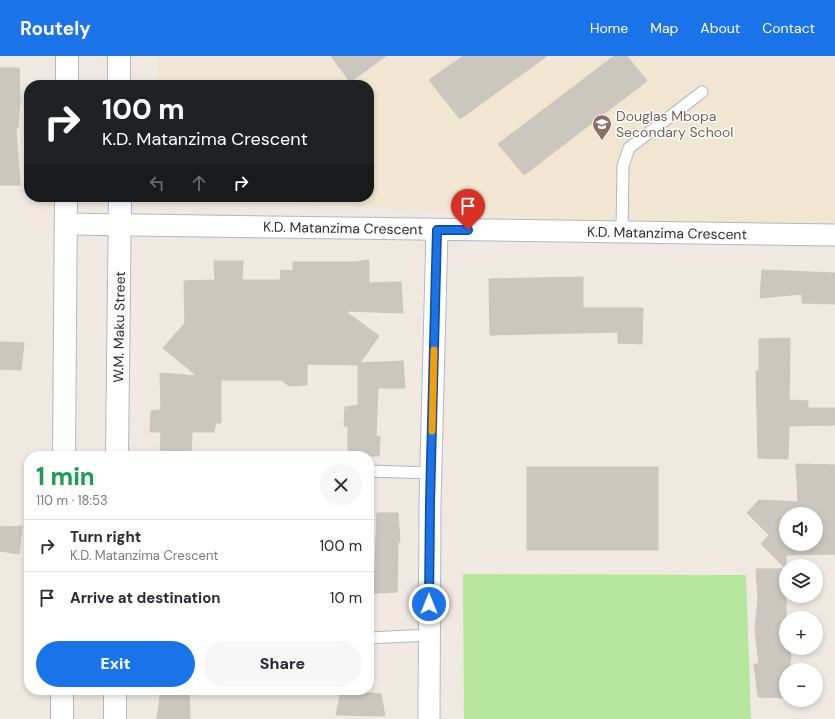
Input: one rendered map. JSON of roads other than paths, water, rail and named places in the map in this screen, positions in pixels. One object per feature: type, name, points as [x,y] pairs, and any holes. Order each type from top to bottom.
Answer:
[{"type":"street","points":[[67,56],[67,80]]},
{"type":"street","points":[[119,56],[119,80]]},
{"type":"street","points":[[64,451],[66,202]]},
{"type":"street","name":"W.M. Maku Street","points":[[118,451],[120,202]]},
{"type":"street","name":"K.D. Matanzima Crescent","points":[[66,224],[835,235]]},
{"type":"street","points":[[429,719],[430,473],[437,230]]},
{"type":"street","points":[[62,695],[62,719]]},
{"type":"street","points":[[115,695],[115,719]]},
{"type":"lane","points":[[622,233],[623,166],[629,148],[702,92]]},
{"type":"lane","points":[[374,471],[430,473]]},
{"type":"lane","points":[[374,638],[429,635]]},
{"type":"place","name":"Douglas Mbopa Secondary School","points":[[602,141]]}]
